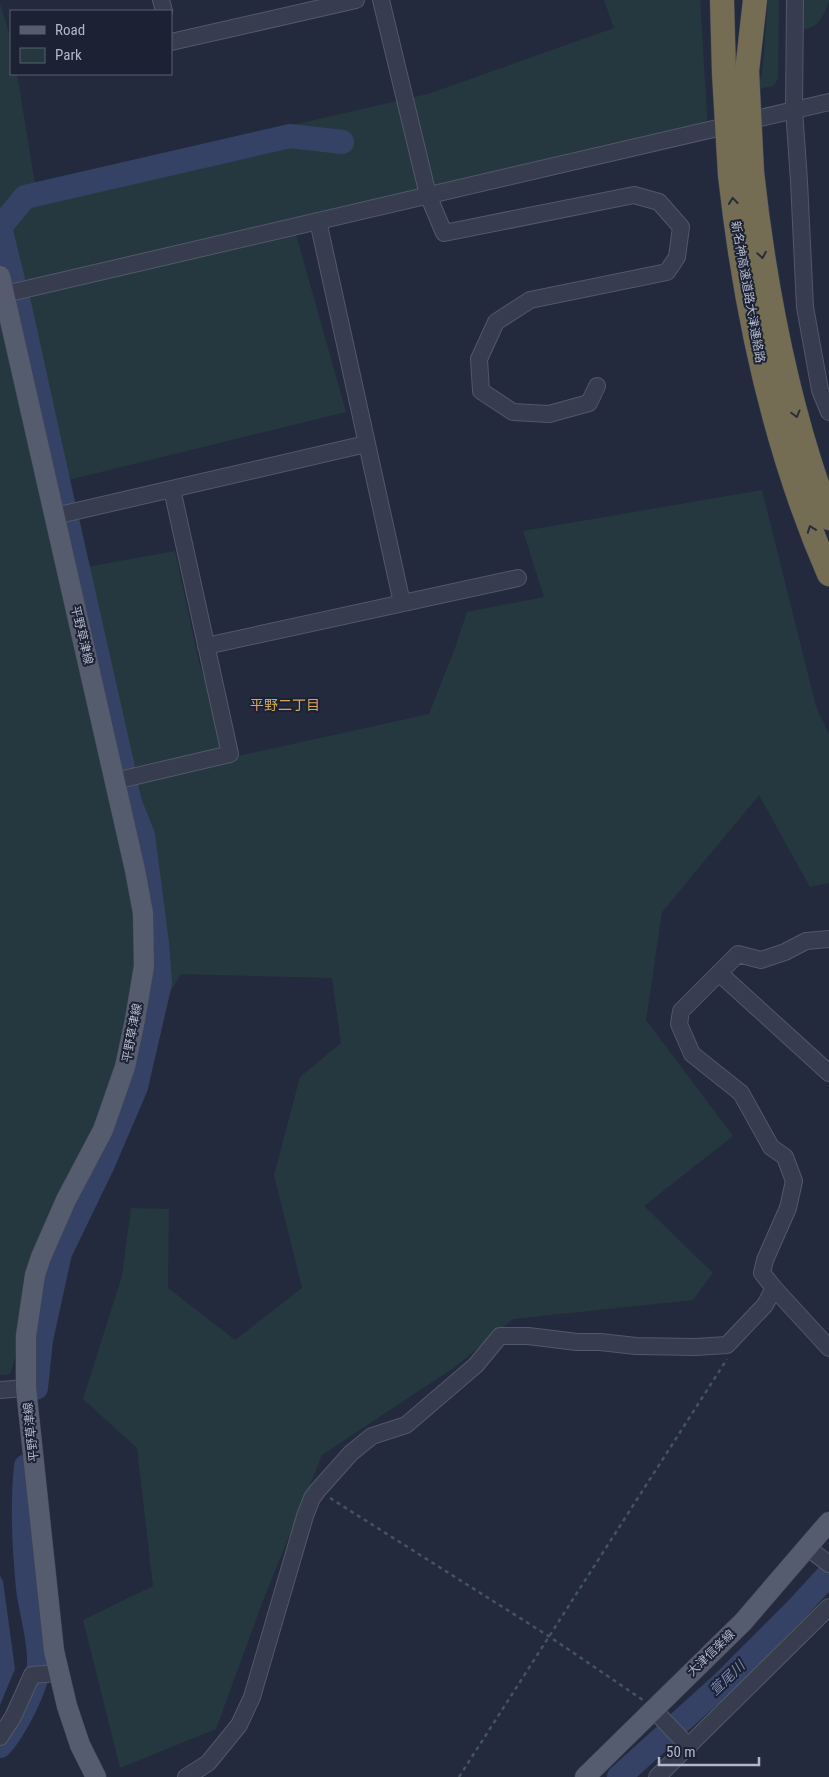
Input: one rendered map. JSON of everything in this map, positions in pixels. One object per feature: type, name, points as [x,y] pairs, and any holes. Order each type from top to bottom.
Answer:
[{"type":"highway","name":"新名神高速道路大津連絡路","points":[[723,0],[724,73],[741,174],[759,233],[768,296],[797,418],[818,489],[829,518]]},
{"type":"highway","name":"新名神高速道路大津連絡路","points":[[746,0],[745,37],[747,71],[736,231],[759,356],[792,475],[818,549],[829,574]]},
{"type":"highway","points":[[747,71],[754,0]]},
{"type":"main road","name":"平野草津線","points":[[2,285],[136,870],[143,913],[144,966],[125,1067],[103,1130],[66,1200],[41,1257],[35,1275],[26,1336],[26,1388],[58,1673],[80,1746],[96,1777]]},
{"type":"main road","name":"大津信楽線","points":[[585,1777],[656,1713],[744,1622],[819,1556],[829,1522]]},
{"type":"street","points":[[172,42],[356,0]]},
{"type":"street","points":[[381,0],[428,195],[444,233],[634,195],[659,202],[681,227],[677,257],[666,272],[530,300],[496,322],[479,359],[481,391],[513,412],[549,414],[589,403],[597,386]]},
{"type":"street","points":[[795,0],[794,109],[805,307],[820,390],[829,412]]},
{"type":"street","points":[[2,285],[318,221],[829,102]]},
{"type":"street","points":[[318,221],[402,603]]},
{"type":"street","points":[[55,516],[366,444]]},
{"type":"street","points":[[115,781],[230,754],[172,489]]},
{"type":"street","points":[[206,646],[518,578]]},
{"type":"street","points":[[829,939],[806,941],[785,952],[761,960],[738,954],[682,1011],[679,1024],[692,1054],[741,1094],[771,1147],[786,1157],[794,1181],[788,1208],[765,1260],[762,1273],[829,1348]]},
{"type":"street","points":[[719,973],[829,1074]]},
{"type":"street","points":[[186,1777],[208,1763],[240,1725],[252,1697],[305,1516],[312,1498],[351,1453],[372,1436],[406,1425],[476,1365],[500,1336],[528,1336],[636,1346],[695,1347],[727,1345],[765,1306],[774,1288]]},
{"type":"street","points":[[0,1390],[26,1388]]},
{"type":"street","points":[[657,1777],[686,1745],[829,1607]]},
{"type":"street","points":[[0,1737],[13,1717],[32,1675],[58,1673]]},
{"type":"street","points":[[656,1713],[686,1745]]},
{"type":"path","points":[[459,1777],[727,1359],[727,1345]]},
{"type":"path","points":[[318,1490],[550,1637],[647,1703],[656,1713]]},
{"type":"green space","points":[[604,0],[700,0],[708,130],[294,227],[346,412],[52,484],[70,570],[175,551],[199,663],[233,757],[429,714],[467,612],[544,597],[523,531],[762,490],[816,707],[829,734],[829,883],[810,887],[759,795],[662,912],[646,1020],[733,1136],[644,1206],[713,1273],[693,1300],[513,1319],[455,1367],[322,1455],[264,1598],[216,1729],[120,1768],[83,1620],[153,1586],[137,1448],[83,1399],[122,1276],[131,1208],[169,1209],[168,1288],[235,1340],[302,1288],[274,1175],[300,1077],[341,1043],[332,978],[181,974],[125,1067],[71,1189],[10,1374],[0,1375],[0,4],[10,36],[10,75],[17,75],[35,184],[428,94],[614,28]]},
{"type":"green space","points":[[768,0],[779,0],[778,79],[773,86],[759,89],[759,81],[762,75]]},
{"type":"green space","points":[[803,0],[829,0],[823,15],[817,23],[804,29]]},
{"type":"water","points":[[0,1576],[3,1581],[15,1669],[0,1705]]},
{"type":"waterway","points":[[13,280],[0,227],[25,197],[290,136],[342,142]]},
{"type":"waterway","points":[[19,303],[63,503]]},
{"type":"waterway","points":[[68,524],[123,768]]},
{"type":"waterway","points":[[36,1388],[41,1340],[60,1253],[103,1164],[136,1087],[160,983],[157,943],[143,835],[130,803],[127,790]]},
{"type":"waterway","points":[[0,1746],[25,1707],[35,1683],[39,1664],[25,1558],[24,1511],[26,1466]]},
{"type":"waterway","name":"萱尾川","points":[[619,1777],[722,1684],[829,1574]]},
{"type":"district","name":"平野二丁目","points":[[285,705]]}]
